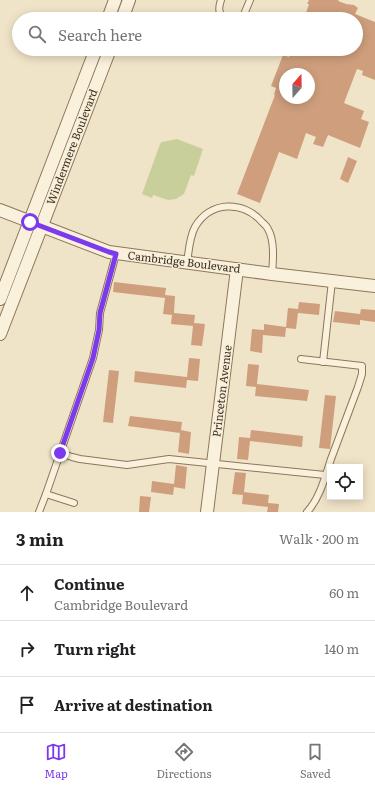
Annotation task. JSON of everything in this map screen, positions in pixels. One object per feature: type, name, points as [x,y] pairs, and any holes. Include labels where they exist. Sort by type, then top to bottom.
[{"type":"street","points":[[111,12],[115,0]]},
{"type":"street","points":[[125,12],[129,0]]},
{"type":"street","name":"Windermere Boulevard","points":[[0,334],[36,224],[94,56]]},
{"type":"street","name":"Windermere Boulevard","points":[[0,299],[36,224],[108,56]]},
{"type":"street","name":"Cambridge Boulevard","points":[[0,210],[116,254],[375,286]]},
{"type":"street","name":"Princeton Avenue","points":[[207,512],[237,269]]},
{"type":"lane","points":[[220,12],[218,7],[221,0]]},
{"type":"lane","points":[[245,12],[250,0]]},
{"type":"lane","points":[[97,56],[105,63]]},
{"type":"lane","points":[[187,263],[190,240],[195,227],[205,214],[217,208],[230,206],[244,208],[258,217],[268,229],[273,245],[272,274]]},
{"type":"lane","points":[[39,512],[93,358],[99,330],[100,313],[116,254]]},
{"type":"lane","points":[[323,362],[332,281]]},
{"type":"lane","points":[[301,359],[362,366],[362,374],[358,387],[326,475],[312,506],[307,512]]},
{"type":"lane","points":[[60,453],[76,458],[112,464],[127,465],[169,459],[326,475]]},
{"type":"lane","points":[[46,494],[74,503]]},
{"type":"green space","points":[[91,79],[93,79],[47,198],[45,197]]},
{"type":"green space","points":[[177,139],[203,149],[194,176],[191,175],[184,194],[176,199],[168,200],[153,195],[152,198],[142,194],[160,144],[162,142]]},
{"type":"building","points":[[309,0],[339,0],[338,1],[354,5],[358,8],[356,12],[306,12]]},
{"type":"building","points":[[363,17],[375,22],[375,80],[362,75],[363,71],[357,69],[344,103],[364,111],[361,119],[369,122],[360,148],[328,135],[323,147],[313,144],[316,137],[306,133],[297,159],[279,152],[260,203],[237,194],[275,95],[276,88],[271,86],[283,56],[363,56]]},
{"type":"building","points":[[348,157],[357,161],[348,183],[340,179]]},
{"type":"building","points":[[114,282],[166,288],[165,295],[175,296],[174,313],[195,315],[194,323],[205,324],[202,346],[191,345],[193,326],[171,324],[172,315],[163,314],[165,298],[113,292]]},
{"type":"building","points":[[299,302],[320,304],[319,315],[298,313],[296,329],[286,328],[285,337],[263,335],[262,353],[250,351],[252,329],[264,330],[264,324],[286,327],[288,308],[298,309]]},
{"type":"building","points":[[361,309],[375,310],[375,322],[360,320],[360,325],[333,322],[335,311],[360,314]]},
{"type":"building","points":[[189,358],[200,359],[198,381],[187,380],[186,388],[134,382],[135,371],[187,377]]},
{"type":"building","points":[[248,364],[259,365],[257,384],[309,390],[307,401],[255,396],[256,387],[246,386]]},
{"type":"building","points":[[109,370],[119,371],[113,423],[103,422]]},
{"type":"building","points":[[325,395],[336,396],[330,449],[319,448]]},
{"type":"building","points":[[130,416],[182,422],[181,430],[191,432],[189,454],[178,452],[180,433],[128,426]]},
{"type":"building","points":[[251,430],[303,436],[302,447],[250,441],[248,460],[237,459],[239,437],[250,438]]},
{"type":"building","points":[[176,465],[187,467],[185,489],[174,487],[173,495],[151,492],[152,481],[174,484]]},
{"type":"building","points":[[235,472],[246,473],[244,492],[269,495],[268,503],[279,504],[278,512],[267,512],[268,507],[242,504],[243,495],[232,494]]},
{"type":"building","points":[[140,496],[151,497],[149,512],[139,512]]},
{"type":"route","points":[[30,222],[116,254],[100,313],[99,330],[93,358],[60,453]]}]
